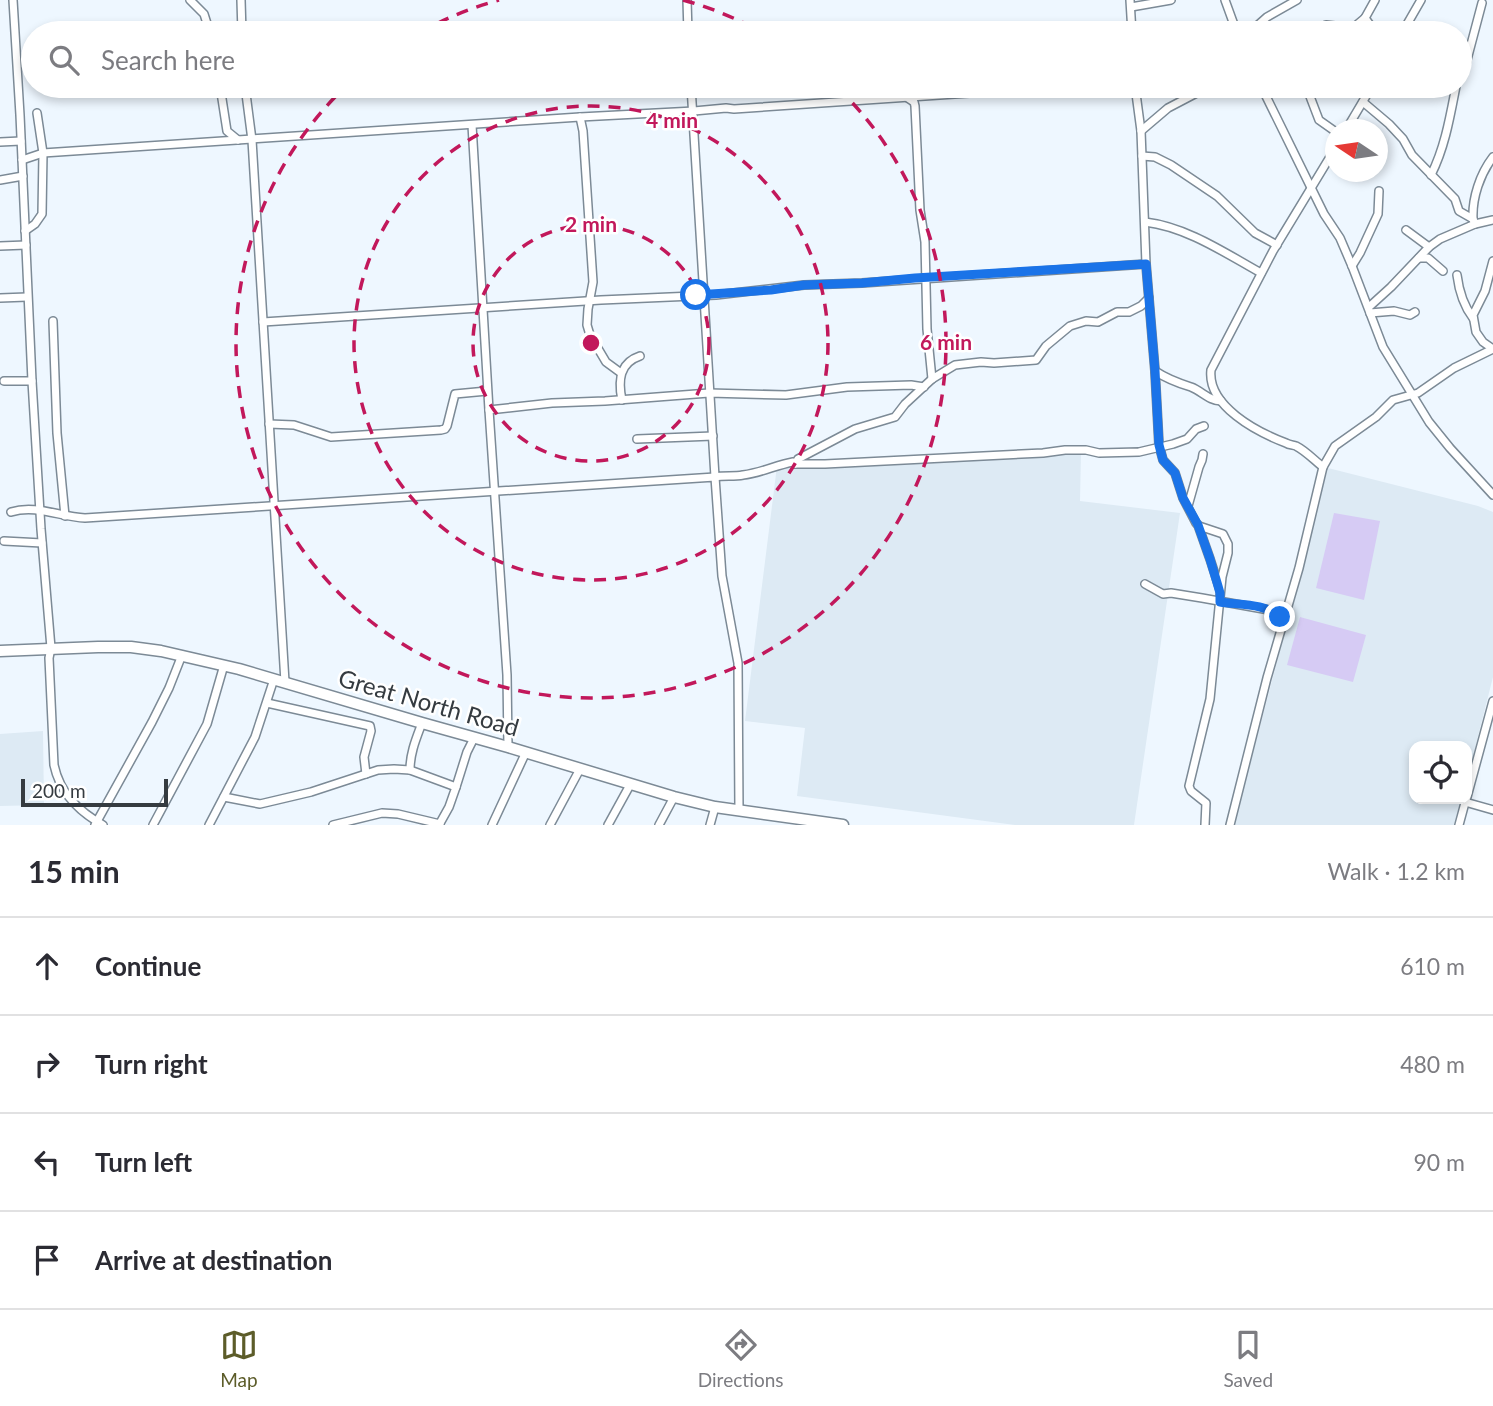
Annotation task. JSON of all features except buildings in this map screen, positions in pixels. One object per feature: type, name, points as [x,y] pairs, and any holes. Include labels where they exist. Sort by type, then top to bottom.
[{"type":"highway","name":"Great North Road","points":[[0,651],[131,647],[182,655],[285,682],[674,797],[802,822],[843,825]]},
{"type":"street","points":[[12,0],[32,381],[51,648],[49,658],[54,765],[63,791],[73,804],[98,824],[169,688],[182,655]]},
{"type":"street","points":[[190,0],[204,14],[206,21]]},
{"type":"street","points":[[241,0],[242,21]]},
{"type":"street","points":[[687,0],[688,21]]},
{"type":"street","points":[[1131,4],[1171,0]]},
{"type":"street","points":[[1225,0],[1233,21]]},
{"type":"street","points":[[1262,21],[1297,0]]},
{"type":"street","points":[[1362,21],[1376,0]]},
{"type":"street","points":[[1410,21],[1421,0]]},
{"type":"street","points":[[1472,35],[1482,3]]},
{"type":"street","points":[[222,98],[228,131],[239,140]]},
{"type":"street","points":[[246,98],[252,139],[285,682]]},
{"type":"street","points":[[692,98],[722,576],[738,663],[739,811]]},
{"type":"street","points":[[22,160],[43,153],[580,117],[926,98]]},
{"type":"street","points":[[1137,98],[1141,131],[1146,264],[1160,447],[1163,460],[1175,473],[1198,525],[1220,597]]},
{"type":"street","points":[[1141,131],[1168,108],[1187,98]]},
{"type":"street","points":[[1267,98],[1324,214],[1340,238],[1382,346],[1429,422],[1493,495]]},
{"type":"street","points":[[1311,98],[1319,120],[1325,124]]},
{"type":"street","points":[[1353,119],[1365,98]]},
{"type":"street","points":[[1431,175],[1446,138],[1454,98]]},
{"type":"street","points":[[914,99],[932,379]]},
{"type":"street","points":[[1363,102],[1403,139],[1412,155],[1455,199],[1459,211],[1474,222]]},
{"type":"street","points":[[25,230],[35,224],[42,214],[43,153],[37,113]]},
{"type":"street","points":[[580,117],[593,282],[588,300],[587,325],[606,362],[621,373]]},
{"type":"street","points":[[472,125],[507,675],[508,747]]},
{"type":"street","points":[[0,142],[21,141]]},
{"type":"street","points":[[1142,156],[1154,157],[1171,165],[1217,196],[1255,233],[1277,245]]},
{"type":"street","points":[[1474,222],[1475,193],[1493,157]]},
{"type":"street","points":[[1323,467],[1296,446],[1247,424],[1221,401],[1210,378],[1212,366],[1261,273],[1325,164]]},
{"type":"street","points":[[0,180],[23,176]]},
{"type":"street","points":[[1352,266],[1378,214],[1379,191]]},
{"type":"street","points":[[1369,310],[1429,247],[1474,222],[1493,219]]},
{"type":"street","points":[[1145,222],[1164,225],[1194,236],[1261,273]]},
{"type":"street","points":[[1406,230],[1429,247]]},
{"type":"street","points":[[0,246],[26,245]]},
{"type":"street","points":[[1418,258],[1428,258],[1443,271]]},
{"type":"street","points":[[1473,318],[1490,278],[1493,261]]},
{"type":"street","points":[[263,322],[1146,264]]},
{"type":"street","points":[[1230,825],[1282,623],[1299,568],[1323,467],[1335,446],[1376,417],[1393,400],[1424,389],[1454,368],[1493,349],[1483,342],[1476,332],[1473,318],[1459,290],[1457,275]]},
{"type":"street","points":[[0,298],[27,297]]},
{"type":"street","points":[[795,464],[798,459],[855,429],[895,417],[932,379],[958,364],[1036,360],[1046,346],[1065,329],[1078,323],[1098,322],[1117,312],[1129,312],[1149,298]]},
{"type":"street","points":[[1369,310],[1410,315],[1415,312]]},
{"type":"street","points":[[53,321],[57,433],[65,516]]},
{"type":"street","points":[[622,400],[621,373],[627,363],[640,356]]},
{"type":"street","points":[[1155,371],[1212,400],[1221,401]]},
{"type":"street","points":[[4,381],[32,381]]},
{"type":"street","points":[[489,410],[552,403],[709,393],[786,394],[847,387],[924,387]]},
{"type":"street","points":[[269,424],[294,425],[331,437],[441,430],[445,429],[455,394],[487,391]]},
{"type":"street","points":[[10,512],[54,511],[65,516],[85,518],[746,475],[793,462],[810,464],[1065,450],[1135,453],[1187,439],[1196,429],[1204,426]]},
{"type":"street","points":[[637,439],[713,436]]},
{"type":"street","points":[[1188,507],[1203,454]]},
{"type":"street","points":[[1198,525],[1223,534],[1228,544],[1222,577],[1210,699],[1189,786],[1191,792],[1206,803],[1205,825]]},
{"type":"street","points":[[5,541],[42,543]]},
{"type":"street","points":[[1145,584],[1163,594],[1220,597],[1269,610],[1280,617],[1282,623]]},
{"type":"street","points":[[153,825],[206,724],[225,665]]},
{"type":"street","points":[[209,825],[255,737],[274,679]]},
{"type":"street","points":[[1472,777],[1493,701]]},
{"type":"street","points":[[267,703],[371,726],[364,757],[366,774]]},
{"type":"street","points":[[410,770],[410,758],[422,723]]},
{"type":"street","points":[[333,825],[382,813],[398,814],[440,825],[474,738]]},
{"type":"street","points":[[492,825],[526,752]]},
{"type":"street","points":[[224,797],[260,804],[311,792],[378,770],[394,769],[410,770],[456,787]]},
{"type":"street","points":[[550,825],[580,769]]},
{"type":"street","points":[[608,825],[630,785]]},
{"type":"street","points":[[659,825],[674,797]]},
{"type":"street","points":[[1472,801],[1493,810]]},
{"type":"street","points":[[1459,825],[1465,804]]},
{"type":"street","points":[[710,825],[715,807]]},
{"type":"shaded area","points":[[1081,451],[1080,501],[1180,513],[1134,825],[1015,825],[797,796],[805,728],[745,721],[777,466]]},
{"type":"shaded area","points":[[1328,468],[1493,512],[1493,677],[1472,760],[1472,741],[1409,741],[1409,804],[1460,804],[1454,825],[1234,825]]},
{"type":"shaded area","points":[[1334,513],[1380,521],[1364,600],[1316,588]]},
{"type":"shaded area","points":[[1300,617],[1366,635],[1353,682],[1287,665]]},
{"type":"shaded area","points":[[43,731],[44,805],[0,806],[0,734]]},
{"type":"route","points":[[696,295],[804,285],[1146,264],[1162,457],[1175,473],[1183,498],[1198,525],[1218,586],[1220,602],[1262,608],[1280,617]]}]
